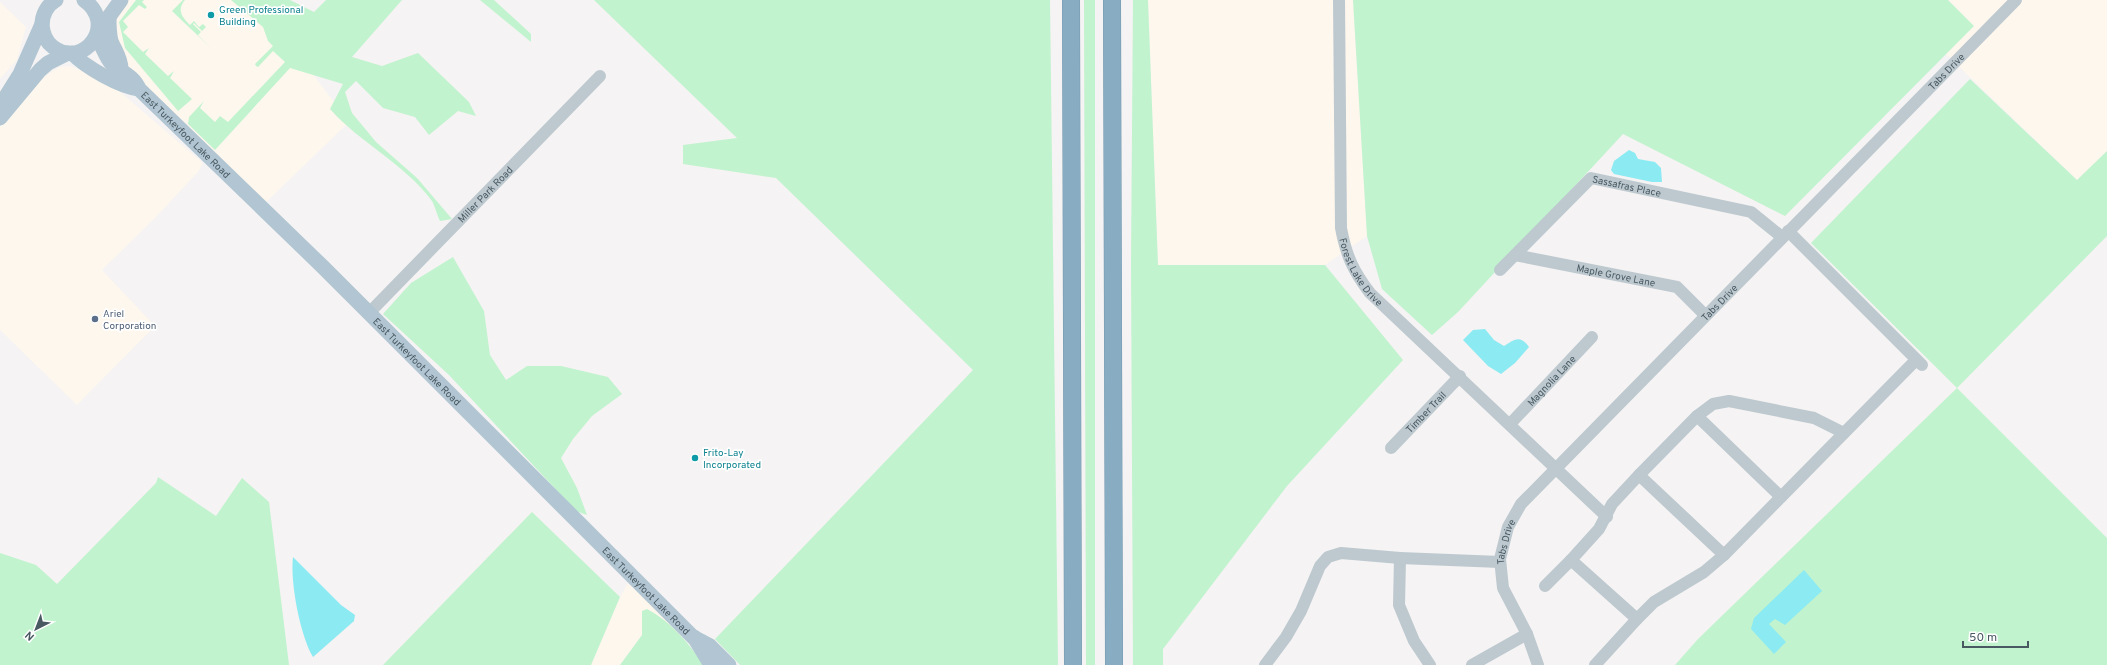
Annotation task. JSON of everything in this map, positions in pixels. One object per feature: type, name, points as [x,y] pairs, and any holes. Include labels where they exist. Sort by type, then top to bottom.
[{"type":"highway","points":[[1071,0],[1073,665]]},
{"type":"highway","points":[[1112,0],[1114,665]]},
{"type":"main road","points":[[0,106],[20,74],[42,12],[56,0]]},
{"type":"main road","points":[[84,0],[92,6],[96,13],[97,34]]},
{"type":"main road","points":[[0,118],[40,70],[48,63],[70,53],[83,50],[97,34],[121,0]]},
{"type":"main road","name":"East Turkeyfoot Lake Road","points":[[42,12],[44,36],[51,46],[70,53],[80,61],[129,88],[140,89]]},
{"type":"main road","points":[[109,18],[111,41],[121,60],[121,69]]},
{"type":"main road","name":"East Turkeyfoot Lake Road","points":[[97,34],[104,53],[113,64],[137,82],[140,89],[369,313],[693,636],[711,665]]},
{"type":"main road","name":"East Turkeyfoot Lake Road","points":[[693,636],[710,646],[729,665]]},
{"type":"street","name":"Forest Lake Drive","points":[[1339,0],[1341,228],[1345,250],[1356,274],[1370,292],[1556,468],[1579,493],[1607,517]]},
{"type":"street","name":"Tabs Drive","points":[[1538,665],[1527,634],[1503,588],[1500,562],[1508,527],[1521,504],[2016,0]]},
{"type":"street","name":"Miller Park Road","points":[[369,313],[600,76]]},
{"type":"street","name":"Sassafras Place","points":[[1500,270],[1591,178],[1751,212],[1785,234]]},
{"type":"street","points":[[1595,665],[1654,602],[1704,572],[1724,555],[1844,433],[1919,363],[1785,234]]},
{"type":"street","name":"Maple Grove Lane","points":[[1515,255],[1677,287],[1705,315]]},
{"type":"street","name":"Magnolia Lane","points":[[1510,424],[1592,337]]},
{"type":"street","name":"Timber Trail","points":[[1391,448],[1460,376]]},
{"type":"street","points":[[1544,586],[1571,560],[1607,517],[1612,504],[1697,416],[1713,404],[1729,401],[1814,418],[1844,433]]},
{"type":"street","points":[[1697,416],[1781,497]]},
{"type":"street","points":[[1639,475],[1724,555]]},
{"type":"street","points":[[1265,665],[1286,637],[1301,611],[1320,566],[1328,557],[1341,553],[1400,558],[1500,562]]},
{"type":"street","points":[[1400,558],[1399,605],[1405,623],[1414,641],[1430,665]]},
{"type":"street","points":[[1571,560],[1637,619]]},
{"type":"street","points":[[1472,665],[1527,634]]},
{"type":"shaded area","points":[[121,0],[239,0],[300,57],[349,122],[261,207],[139,89],[111,41]]},
{"type":"shaded area","points":[[1148,0],[1353,0],[1367,236],[1325,265],[1158,265]]},
{"type":"shaded area","points":[[1948,0],[2107,0],[2107,151],[2077,180],[1946,54],[1973,26]]},
{"type":"shaded area","points":[[0,2],[26,27],[17,60],[0,79]]},
{"type":"shaded area","points":[[69,66],[104,78],[203,163],[198,172],[155,218],[102,270],[155,326],[77,405],[0,330],[0,125],[44,77],[59,67]]},
{"type":"shaded area","points":[[628,583],[674,627],[704,665],[591,665],[620,597]]},
{"type":"green space","points":[[136,0],[144,0],[142,2],[147,7],[145,9],[139,5],[123,21],[128,27],[123,32],[143,52],[149,48],[145,54],[168,76],[174,71],[170,78],[192,99],[178,111],[125,48],[119,22]]},
{"type":"green space","points":[[183,0],[185,0],[182,4],[181,10],[183,17],[190,25],[194,21],[199,27],[203,24],[206,27],[202,31],[194,23],[193,24],[201,32],[198,35],[212,49],[172,11]]},
{"type":"green space","points":[[231,0],[290,0],[314,12],[326,0],[402,0],[352,57],[382,66],[418,53],[469,102],[476,116],[458,111],[429,135],[415,117],[383,108],[356,81],[345,92],[352,113],[376,142],[417,178],[452,219],[440,221],[432,201],[421,188],[408,175],[342,121],[330,109],[343,84],[290,68],[215,150],[188,124],[189,117],[204,101],[200,108],[215,122],[220,116],[228,122],[285,62],[273,51],[258,67],[256,66],[255,64],[273,46],[268,41],[263,27]]},
{"type":"green space","points":[[480,0],[494,0],[531,34],[531,42]]},
{"type":"green space","points":[[594,0],[1050,0],[1058,665],[740,665],[715,639],[973,370],[776,178],[683,164],[683,145],[737,138]]},
{"type":"green space","points":[[1084,0],[1095,0],[1095,665],[1086,665]]},
{"type":"green space","points":[[1133,0],[1148,0],[1158,265],[1325,265],[1403,360],[1287,486],[1163,649],[1163,665],[1133,665],[1131,265]]},
{"type":"green space","points":[[1353,0],[1948,0],[1974,26],[1785,216],[1623,134],[1458,312],[1432,335],[1382,289],[1367,236]]},
{"type":"green space","points":[[1970,79],[2077,180],[2107,151],[2107,236],[1957,388],[1811,243]]},
{"type":"green space","points":[[453,257],[484,311],[490,355],[506,380],[527,366],[561,366],[608,377],[622,394],[592,416],[573,439],[561,458],[577,488],[587,515],[576,511],[449,375],[383,314],[411,283]]},
{"type":"green space","points":[[1957,388],[2107,538],[2107,665],[1675,665],[1698,639]]},
{"type":"green space","points":[[158,477],[216,516],[242,478],[269,502],[289,665],[0,665],[0,553],[36,565],[57,584],[156,483]]},
{"type":"green space","points":[[532,512],[620,597],[591,665],[383,665]]},
{"type":"green space","points":[[647,609],[656,614],[672,627],[686,641],[704,665],[620,665],[642,635],[642,611]]},
{"type":"water","points":[[1629,150],[1635,153],[1638,159],[1655,162],[1661,168],[1662,182],[1652,182],[1614,174],[1611,170],[1614,161]]},
{"type":"water","points":[[1485,329],[1494,340],[1504,346],[1514,340],[1520,339],[1529,347],[1515,363],[1501,374],[1488,366],[1463,340],[1473,330]]},
{"type":"water","points":[[293,557],[341,605],[355,615],[354,621],[313,657],[304,636],[297,608],[292,568]]},
{"type":"water","points":[[1804,570],[1822,591],[1785,625],[1775,619],[1769,624],[1786,642],[1774,654],[1751,629],[1754,618]]},
{"type":"place","name":"Green Professional Building","points":[[211,15]]},
{"type":"place","name":"Ariel Corporation","points":[[95,319]]},
{"type":"place","name":"Frito-Lay Incorporated","points":[[695,458]]}]
